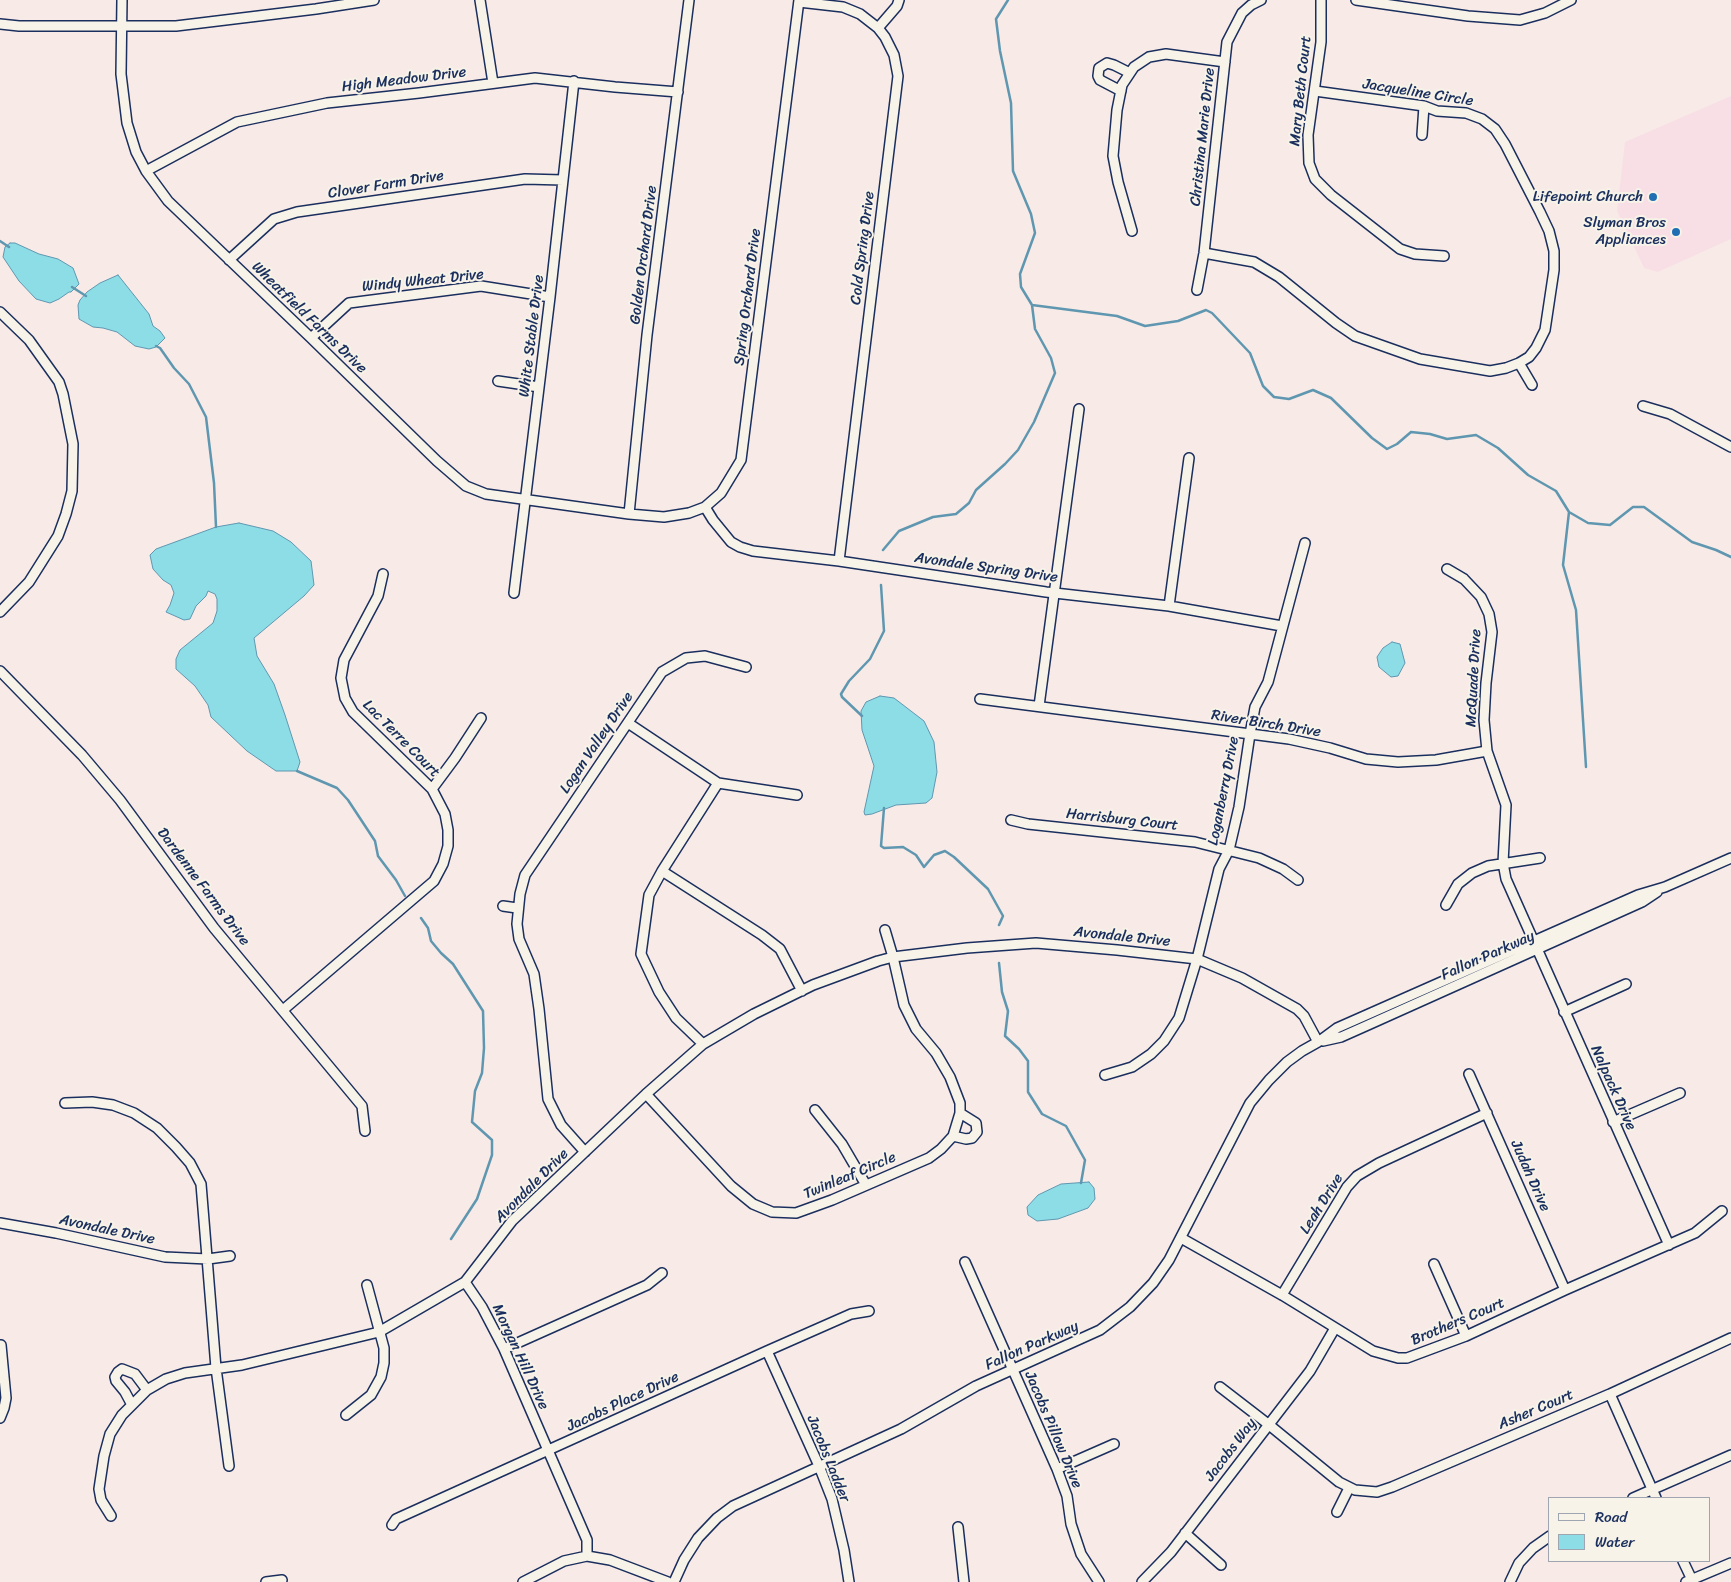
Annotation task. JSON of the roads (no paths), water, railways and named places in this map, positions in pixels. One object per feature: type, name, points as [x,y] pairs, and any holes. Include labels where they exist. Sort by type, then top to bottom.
[{"type":"street","name":"Wheatfield Farms Drive","points":[[122,0],[121,74],[127,123],[136,152],[146,171],[168,201],[456,479],[474,490],[486,494],[629,514]]},
{"type":"street","points":[[0,24],[19,26],[176,26],[374,0]]},
{"type":"street","points":[[480,0],[493,84]]},
{"type":"street","name":"Golden Orchard Drive","points":[[629,514],[648,335],[689,0]]},
{"type":"street","points":[[878,28],[897,6],[899,0]]},
{"type":"street","name":"Christina Marie Drive","points":[[1197,290],[1204,253],[1227,42],[1242,13],[1251,5],[1261,0]]},
{"type":"street","name":"Mary Beth Court","points":[[1321,0],[1321,42],[1308,135],[1309,163],[1315,179],[1330,195],[1400,249],[1416,254],[1444,256]]},
{"type":"street","points":[[1356,0],[1468,16],[1520,20],[1545,13],[1571,0]]},
{"type":"street","name":"Cold Spring Drive","points":[[799,1],[843,7],[860,14],[878,28],[885,37],[894,55],[898,76],[839,561]]},
{"type":"street","name":"Spring Orchard Drive","points":[[629,514],[676,516],[704,507],[720,493],[734,474],[741,460],[799,1]]},
{"type":"street","points":[[1132,231],[1118,182],[1113,156],[1117,110],[1122,85],[1134,67],[1149,58],[1166,54],[1225,62]]},
{"type":"street","points":[[1121,91],[1100,80],[1098,76],[1099,68],[1107,63],[1114,64],[1130,73]]},
{"type":"street","name":"High Meadow Drive","points":[[146,171],[237,122],[327,103],[535,78],[678,92]]},
{"type":"street","name":"White Stable Drive","points":[[514,593],[574,82]]},
{"type":"street","name":"Jacqueline Circle","points":[[1204,253],[1254,262],[1279,278],[1355,336],[1420,359],[1490,371],[1520,363],[1536,348],[1545,330],[1554,270],[1554,250],[1549,230],[1505,144],[1495,129],[1475,116],[1437,111],[1424,106],[1315,91]]},
{"type":"street","points":[[1422,135],[1424,106]]},
{"type":"street","name":"Clover Farm Drive","points":[[229,260],[274,219],[298,212],[525,179],[563,180]]},
{"type":"street","name":"Windy Wheat Drive","points":[[311,338],[350,303],[481,286],[550,297]]},
{"type":"street","points":[[0,312],[29,340],[58,382],[63,394],[73,452],[72,491],[58,536],[29,582],[0,612]]},
{"type":"street","points":[[1520,363],[1532,385]]},
{"type":"street","points":[[498,381],[539,387]]},
{"type":"street","points":[[1643,406],[1670,414],[1731,447]]},
{"type":"street","points":[[1039,706],[1079,409]]},
{"type":"street","points":[[1169,606],[1189,458]]},
{"type":"street","name":"Avondale Spring Drive","points":[[704,507],[726,536],[740,547],[766,554],[839,561],[1055,592],[1169,606],[1282,626]]},
{"type":"street","name":"Loganberry Drive","points":[[1105,1075],[1132,1067],[1151,1054],[1164,1041],[1180,1018],[1219,869],[1229,850],[1239,807],[1255,707],[1268,682],[1306,542]]},
{"type":"street","name":"McQuade Drive","points":[[1447,570],[1464,579],[1481,597],[1489,614],[1492,632],[1485,711],[1487,751],[1506,805],[1503,863],[1506,879],[1535,945]]},
{"type":"street","name":"Lac Terre Court","points":[[283,1010],[434,881],[443,864],[448,846],[445,814],[432,789],[353,712],[343,688],[341,678],[344,660],[378,596],[383,574]]},
{"type":"street","name":"Logan Valley Drive","points":[[585,1152],[561,1125],[548,1098],[534,974],[519,939],[516,924],[517,908],[525,875],[662,672],[686,658],[705,656],[746,667]]},
{"type":"street","name":"Dardenne Farms Drive","points":[[0,671],[82,755],[120,800],[214,928],[362,1106],[365,1131]]},
{"type":"street","name":"River Birch Drive","points":[[980,699],[1250,734],[1314,744],[1366,759],[1398,762],[1436,760],[1487,751]]},
{"type":"street","points":[[432,789],[482,718]]},
{"type":"street","points":[[628,722],[718,783],[797,796]]},
{"type":"street","points":[[703,1044],[676,1018],[659,992],[641,954],[649,895],[718,783]]},
{"type":"street","name":"Harrisburg Court","points":[[1011,820],[1028,824],[1195,842],[1259,858],[1283,869],[1298,880]]},
{"type":"street","points":[[1446,906],[1458,884],[1472,873],[1488,866],[1540,858]]},
{"type":"street","name":"Fallon Parkway","points":[[674,1582],[684,1560],[698,1538],[717,1518],[734,1506],[754,1495],[901,1429],[976,1386],[1100,1330],[1143,1296],[1161,1273],[1181,1238],[1250,1103],[1287,1062],[1318,1042],[1341,1037],[1535,945],[1642,902],[1665,887],[1731,858]]},
{"type":"street","points":[[662,872],[774,944],[780,950],[802,991]]},
{"type":"street","points":[[503,906],[517,908]]},
{"type":"street","points":[[885,930],[893,957]]},
{"type":"street","name":"Avondale Drive","points":[[112,1516],[101,1500],[99,1489],[100,1475],[110,1434],[122,1415],[147,1390],[166,1379],[185,1373],[242,1365],[379,1332],[465,1282],[512,1222],[646,1094],[703,1044],[754,1014],[823,982],[893,957],[968,948],[1036,943],[1196,959],[1242,978],[1297,1009],[1304,1016],[1318,1042]]},
{"type":"street","name":"Nalpack Drive","points":[[1535,945],[1669,1245]]},
{"type":"street","name":"Twinleaf Circle","points":[[646,1094],[731,1186],[753,1204],[772,1212],[796,1213],[832,1200],[929,1158],[953,1136],[960,1113],[960,1103],[950,1077],[936,1052],[916,1029],[904,1005],[893,957]]},
{"type":"street","points":[[1564,1012],[1626,984]]},
{"type":"street","name":"Judah Drive","points":[[1469,1074],[1565,1290]]},
{"type":"street","points":[[1614,1122],[1680,1092]]},
{"type":"street","points":[[65,1103],[92,1102],[112,1105],[134,1113],[157,1128],[176,1147],[190,1163],[201,1184],[216,1368],[229,1466]]},
{"type":"street","points":[[816,1110],[842,1144],[866,1185]]},
{"type":"street","points":[[953,1136],[966,1139],[972,1138],[978,1132],[976,1123],[960,1113]]},
{"type":"street","name":"Leah Drive","points":[[1282,1295],[1347,1187],[1356,1176],[1379,1163],[1487,1113]]},
{"type":"street","name":"Brothers Court","points":[[1181,1238],[1282,1295],[1373,1351],[1398,1358],[1416,1356],[1466,1336],[1669,1245],[1695,1233],[1722,1211]]},
{"type":"street","name":"Avondale Drive","points":[[0,1223],[56,1233],[165,1257],[208,1259],[230,1256]]},
{"type":"street","name":"Jacobs Pillow Drive","points":[[965,1262],[1057,1469],[1067,1496],[1071,1524],[1081,1554],[1099,1582]]},
{"type":"street","points":[[1434,1264],[1466,1336]]},
{"type":"street","points":[[504,1349],[647,1284],[662,1273]]},
{"type":"street","name":"Morgan Hill Drive","points":[[465,1282],[482,1307],[504,1349],[587,1540],[587,1556]]},
{"type":"street","points":[[346,1415],[371,1395],[381,1377],[384,1363],[384,1348],[367,1285]]},
{"type":"street","name":"Jacobs Place Drive","points":[[392,1525],[396,1519],[767,1351],[851,1314],[869,1311]]},
{"type":"street","name":"Jacobs Way","points":[[1142,1582],[1170,1552],[1310,1371],[1335,1328]]},
{"type":"street","name":"Asher Court","points":[[1220,1387],[1338,1481],[1349,1488],[1376,1492],[1392,1487],[1610,1394],[1731,1338]]},
{"type":"street","points":[[0,1418],[6,1398],[1,1345]]},
{"type":"street","name":"Jacobs Ladder","points":[[767,1351],[819,1466],[836,1514],[849,1582]]},
{"type":"street","points":[[132,1405],[116,1381],[115,1377],[118,1372],[122,1369],[135,1374],[147,1390]]},
{"type":"street","points":[[1610,1394],[1654,1494]]},
{"type":"street","points":[[1057,1469],[1114,1444]]},
{"type":"street","points":[[1638,1497],[1654,1494],[1731,1455]]},
{"type":"street","points":[[1337,1512],[1349,1488]]},
{"type":"street","points":[[958,1527],[964,1582]]},
{"type":"street","points":[[1184,1533],[1221,1565]]},
{"type":"street","points":[[1510,1582],[1519,1563],[1533,1548],[1548,1537]]},
{"type":"street","points":[[522,1582],[538,1579],[564,1561],[587,1556],[610,1560],[668,1582]]},
{"type":"street","points":[[1683,1562],[1690,1581],[1731,1563]]},
{"type":"street","points":[[266,1582],[282,1580]]},
{"type":"water","points":[[10,243],[15,243],[39,254],[58,259],[73,268],[79,284],[71,292],[50,303],[36,299],[19,281],[3,257],[5,247]]},
{"type":"water","points":[[118,275],[149,314],[153,326],[165,338],[156,347],[149,349],[135,346],[117,332],[93,327],[79,319],[78,305],[87,292],[100,283]]},
{"type":"water","points":[[239,523],[273,531],[291,542],[311,561],[314,585],[304,596],[254,638],[257,656],[274,684],[285,715],[300,762],[297,771],[276,771],[247,751],[211,717],[208,705],[195,686],[176,669],[176,659],[180,650],[213,623],[217,611],[217,599],[215,594],[208,591],[206,596],[196,606],[190,619],[184,620],[166,612],[174,593],[171,585],[163,580],[153,569],[150,555],[156,549],[216,527]]},
{"type":"water","points":[[1392,642],[1400,644],[1405,663],[1398,676],[1391,677],[1379,667],[1377,657],[1383,648]]},
{"type":"water","points":[[880,696],[894,698],[924,721],[934,742],[937,772],[932,798],[926,803],[896,805],[865,815],[864,812],[874,766],[862,730],[861,711],[866,702]]},
{"type":"water","points":[[1089,1182],[1094,1188],[1095,1199],[1088,1208],[1058,1219],[1037,1221],[1028,1215],[1027,1207],[1038,1195],[1061,1184]]},
{"type":"waterway","points":[[883,550],[899,531],[933,517],[956,514],[969,503],[976,490],[1018,450],[1034,422],[1055,373],[1051,358],[1035,329],[1032,305],[1021,287],[1020,274],[1035,233],[1031,214],[1013,171],[1011,103],[1000,51],[996,19],[1008,0]]},
{"type":"waterway","points":[[0,241],[9,247]]},
{"type":"waterway","points":[[72,287],[86,296]]},
{"type":"waterway","points":[[1032,305],[1117,316],[1145,326],[1178,321],[1206,310],[1212,313],[1250,353],[1263,386],[1274,397],[1289,399],[1313,390],[1331,398],[1372,438],[1387,449],[1397,444],[1411,432],[1430,434],[1447,439],[1476,435],[1498,448],[1528,475],[1556,491],[1569,512],[1588,523],[1610,525],[1633,507],[1644,507],[1692,542],[1731,557]]},
{"type":"waterway","points":[[156,346],[160,348],[174,368],[189,384],[206,417],[214,483],[216,527]]},
{"type":"waterway","points":[[1569,512],[1563,565],[1576,610],[1586,767]]},
{"type":"waterway","points":[[862,716],[841,694],[849,681],[870,659],[884,631],[881,585]]},
{"type":"waterway","points":[[297,771],[337,788],[348,800],[375,841],[378,856],[405,896]]},
{"type":"waterway","points":[[884,808],[881,846],[884,848],[903,847],[916,855],[924,867],[934,855],[945,851],[954,857],[988,889],[1003,916],[999,925]]},
{"type":"waterway","points":[[421,918],[428,928],[431,941],[453,964],[483,1011],[484,1048],[482,1073],[475,1091],[472,1122],[492,1140],[492,1155],[477,1199],[451,1239]]},
{"type":"waterway","points":[[999,963],[1002,992],[1008,1011],[1005,1036],[1019,1049],[1028,1061],[1028,1092],[1042,1114],[1066,1126],[1085,1160],[1081,1183]]},
{"type":"place","name":"Lifepoint Church","points":[[1653,197]]},
{"type":"place","name":"Slyman Bros Appliances","points":[[1676,232]]}]
